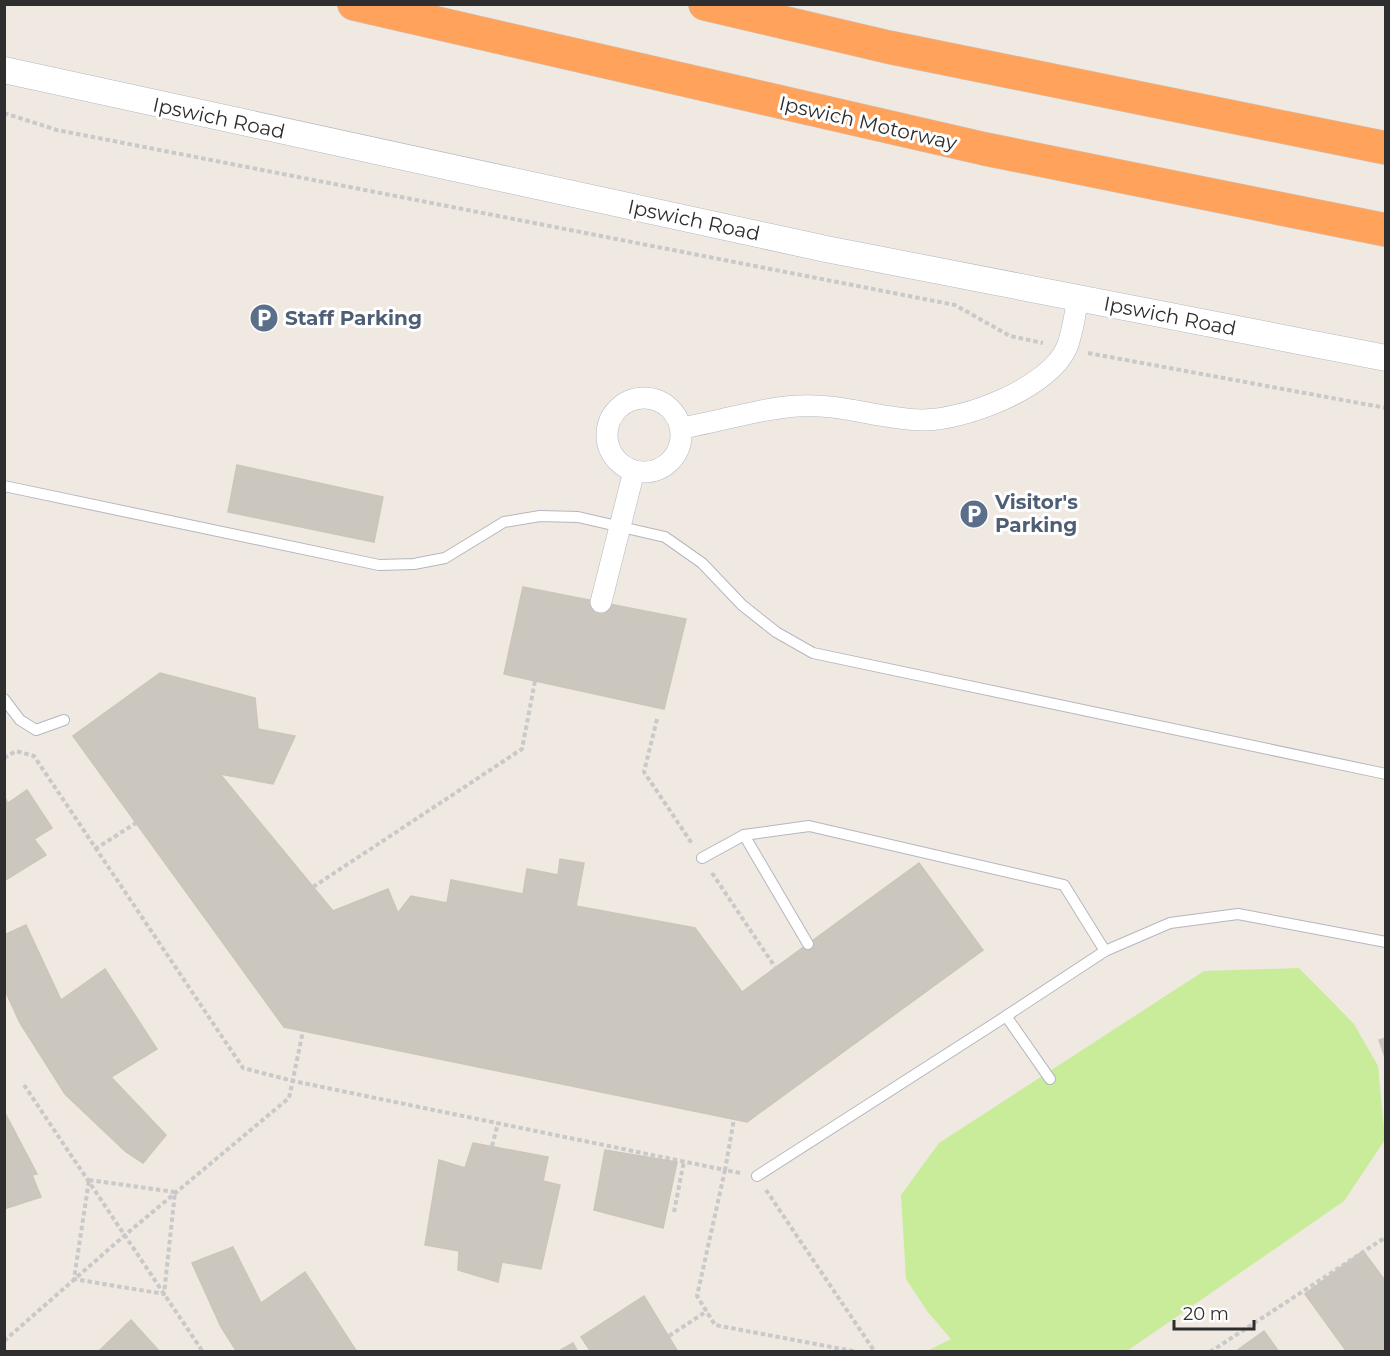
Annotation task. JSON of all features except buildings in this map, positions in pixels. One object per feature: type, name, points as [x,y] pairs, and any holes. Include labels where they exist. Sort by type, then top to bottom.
[{"type":"highway","name":"Ipswich Motorway","points":[[354,4],[985,149],[1386,230]]},
{"type":"highway","points":[[705,4],[986,67],[1386,148]]},
{"type":"street","name":"Ipswich Road","points":[[4,70],[814,246],[1386,358]]},
{"type":"street","points":[[681,428],[797,405],[842,407],[921,420],[956,416],[994,405],[1029,386],[1050,368],[1067,348],[1078,298]]},
{"type":"street","points":[[638,398],[651,398],[665,404],[674,413],[681,428],[677,453],[668,464],[657,470],[634,471],[622,465],[612,454],[607,442],[610,419],[617,408],[638,398]]},
{"type":"street","points":[[601,602],[634,471]]},
{"type":"lane","points":[[4,486],[379,565],[414,564],[445,558],[504,522],[540,516],[578,517],[620,529],[665,537],[702,563],[742,605],[776,632],[813,652],[1386,774]]},
{"type":"lane","points":[[4,699],[20,720],[36,730],[64,720]]},
{"type":"lane","points":[[702,858],[744,835],[809,826],[1064,885],[1105,951]]},
{"type":"lane","points":[[744,835],[808,944]]},
{"type":"lane","points":[[757,1176],[1105,951],[1170,923],[1238,914],[1386,942]]},
{"type":"lane","points":[[1011,1013],[1006,1016],[1050,1079]]},
{"type":"path","points":[[4,113],[57,130],[955,304],[1010,336],[1020,339]]},
{"type":"path","points":[[1108,357],[1386,408]]},
{"type":"path","points":[[313,887],[522,749],[535,681]]},
{"type":"path","points":[[4,758],[16,751],[34,756],[243,1068],[292,1081],[757,1176],[875,1352]]},
{"type":"path","points":[[95,849],[136,823]]},
{"type":"path","points":[[4,1341],[125,1234],[289,1098],[303,1031]]},
{"type":"path","points":[[24,1085],[203,1352]]},
{"type":"path","points":[[734,1119],[697,1296],[716,1325],[858,1352]]},
{"type":"path","points":[[492,1146],[498,1123]]},
{"type":"path","points":[[674,1212],[684,1161]]},
{"type":"path","points":[[88,1180],[175,1192]]},
{"type":"path","points":[[74,1279],[88,1180]]},
{"type":"path","points":[[164,1294],[175,1192]]},
{"type":"path","points":[[1210,1352],[1386,1237]]},
{"type":"path","points":[[74,1279],[164,1294]]},
{"type":"path","points":[[669,1336],[707,1311]]},
{"type":"green space","points":[[1299,968],[1354,1024],[1378,1066],[1385,1140],[1344,1201],[1127,1351],[927,1351],[951,1339],[927,1311],[906,1279],[901,1195],[939,1143],[1204,971]]},
{"type":"place","name":"Staff Parking","points":[[264,318]]},
{"type":"place","name":"Visitor's Parking","points":[[974,514]]}]
